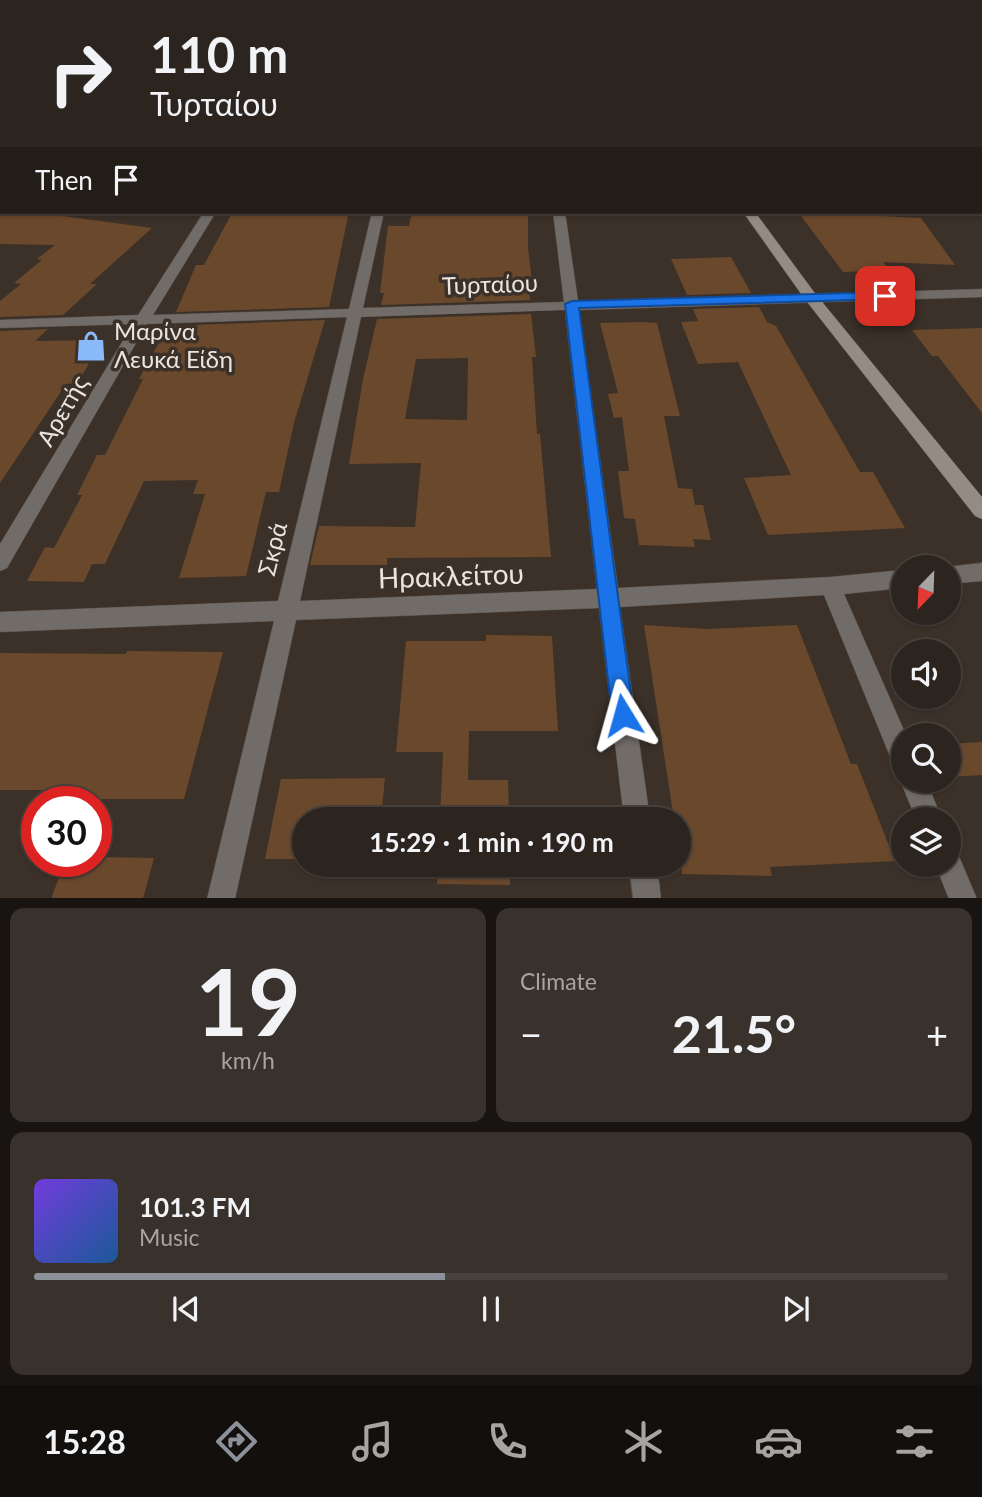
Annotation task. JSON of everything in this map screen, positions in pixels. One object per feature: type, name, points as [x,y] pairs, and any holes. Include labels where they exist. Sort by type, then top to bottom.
[{"type":"main road","points":[[750,214],[813,298],[982,511]]},
{"type":"street","name":"Αρετής","points":[[0,562],[143,319],[209,214]]},
{"type":"street","name":"Σκρά","points":[[221,898],[378,214]]},
{"type":"street","points":[[559,214],[635,807]]},
{"type":"street","name":"Τυρταίου","points":[[0,324],[982,293]]},
{"type":"street","points":[[961,574],[982,572]]},
{"type":"street","name":"Ηρακλείτου","points":[[0,622],[607,598],[891,580]]},
{"type":"street","points":[[831,586],[891,728]]},
{"type":"street","points":[[645,877],[647,898]]},
{"type":"street","points":[[954,877],[963,898]]},
{"type":"building","points":[[0,214],[48,214],[152,228],[90,284],[97,284],[63,315],[0,317],[0,301],[21,284],[14,283],[42,260],[37,259],[55,245],[0,244]]},
{"type":"building","points":[[349,214],[329,307],[176,312],[196,265],[204,265],[231,215]]},
{"type":"building","points":[[412,214],[528,214],[528,248],[533,288],[529,288],[530,300],[381,305],[388,226],[409,226]]},
{"type":"building","points":[[842,214],[921,218],[955,265],[883,262],[889,270],[843,272],[801,216]]},
{"type":"building","points":[[731,257],[751,293],[687,295],[671,259]]},
{"type":"building","points":[[759,307],[767,322],[776,326],[860,472],[873,472],[905,528],[768,535],[744,478],[791,475],[738,362],[698,364],[681,322],[698,321],[693,309]]},
{"type":"building","points":[[531,314],[536,357],[532,357],[537,434],[540,434],[551,557],[387,558],[387,565],[310,565],[319,526],[415,527],[421,463],[349,464],[363,379],[377,319]],"holes":[[[468,358],[467,420],[405,419],[416,359]]]},
{"type":"building","points":[[325,320],[294,423],[279,492],[266,492],[246,576],[179,578],[205,494],[193,494],[198,480],[144,481],[105,564],[92,564],[84,582],[27,581],[45,547],[54,548],[82,495],[77,495],[97,455],[105,455],[143,379],[139,379],[168,326]]},
{"type":"building","points":[[600,323],[657,323],[680,416],[664,416],[678,488],[692,489],[695,505],[703,505],[711,540],[693,539],[695,547],[639,545],[635,519],[624,518],[618,471],[629,471],[622,417],[614,418],[608,394],[618,393]]},
{"type":"building","points":[[982,328],[982,413],[938,356],[932,356],[912,330]]},
{"type":"building","points":[[48,329],[35,341],[102,340],[78,383],[66,384],[0,483],[0,331]]},
{"type":"building","points":[[644,625],[706,629],[797,625],[851,764],[857,764],[891,851],[891,861],[770,867],[772,876],[691,874],[691,807],[672,807]]},
{"type":"building","points":[[486,635],[552,636],[558,731],[469,731],[468,780],[508,780],[509,807],[441,807],[443,752],[396,752],[406,641],[486,641]]},
{"type":"building","points":[[127,651],[223,652],[184,799],[112,799],[112,786],[21,786],[21,790],[0,790],[0,653],[126,654]]},
{"type":"building","points":[[982,742],[982,775],[961,776],[961,743]]},
{"type":"building","points":[[385,778],[382,807],[292,807],[292,859],[265,859],[281,779]]},
{"type":"building","points":[[112,857],[154,858],[143,898],[51,898],[59,877],[112,877]]},
{"type":"building","points":[[437,877],[510,877],[510,885],[437,884]]},
{"type":"place","name":"Μαρίνα Λευκά Είδη","points":[[91,346]]},
{"type":"route","points":[[623,715],[572,304],[885,296]]}]
